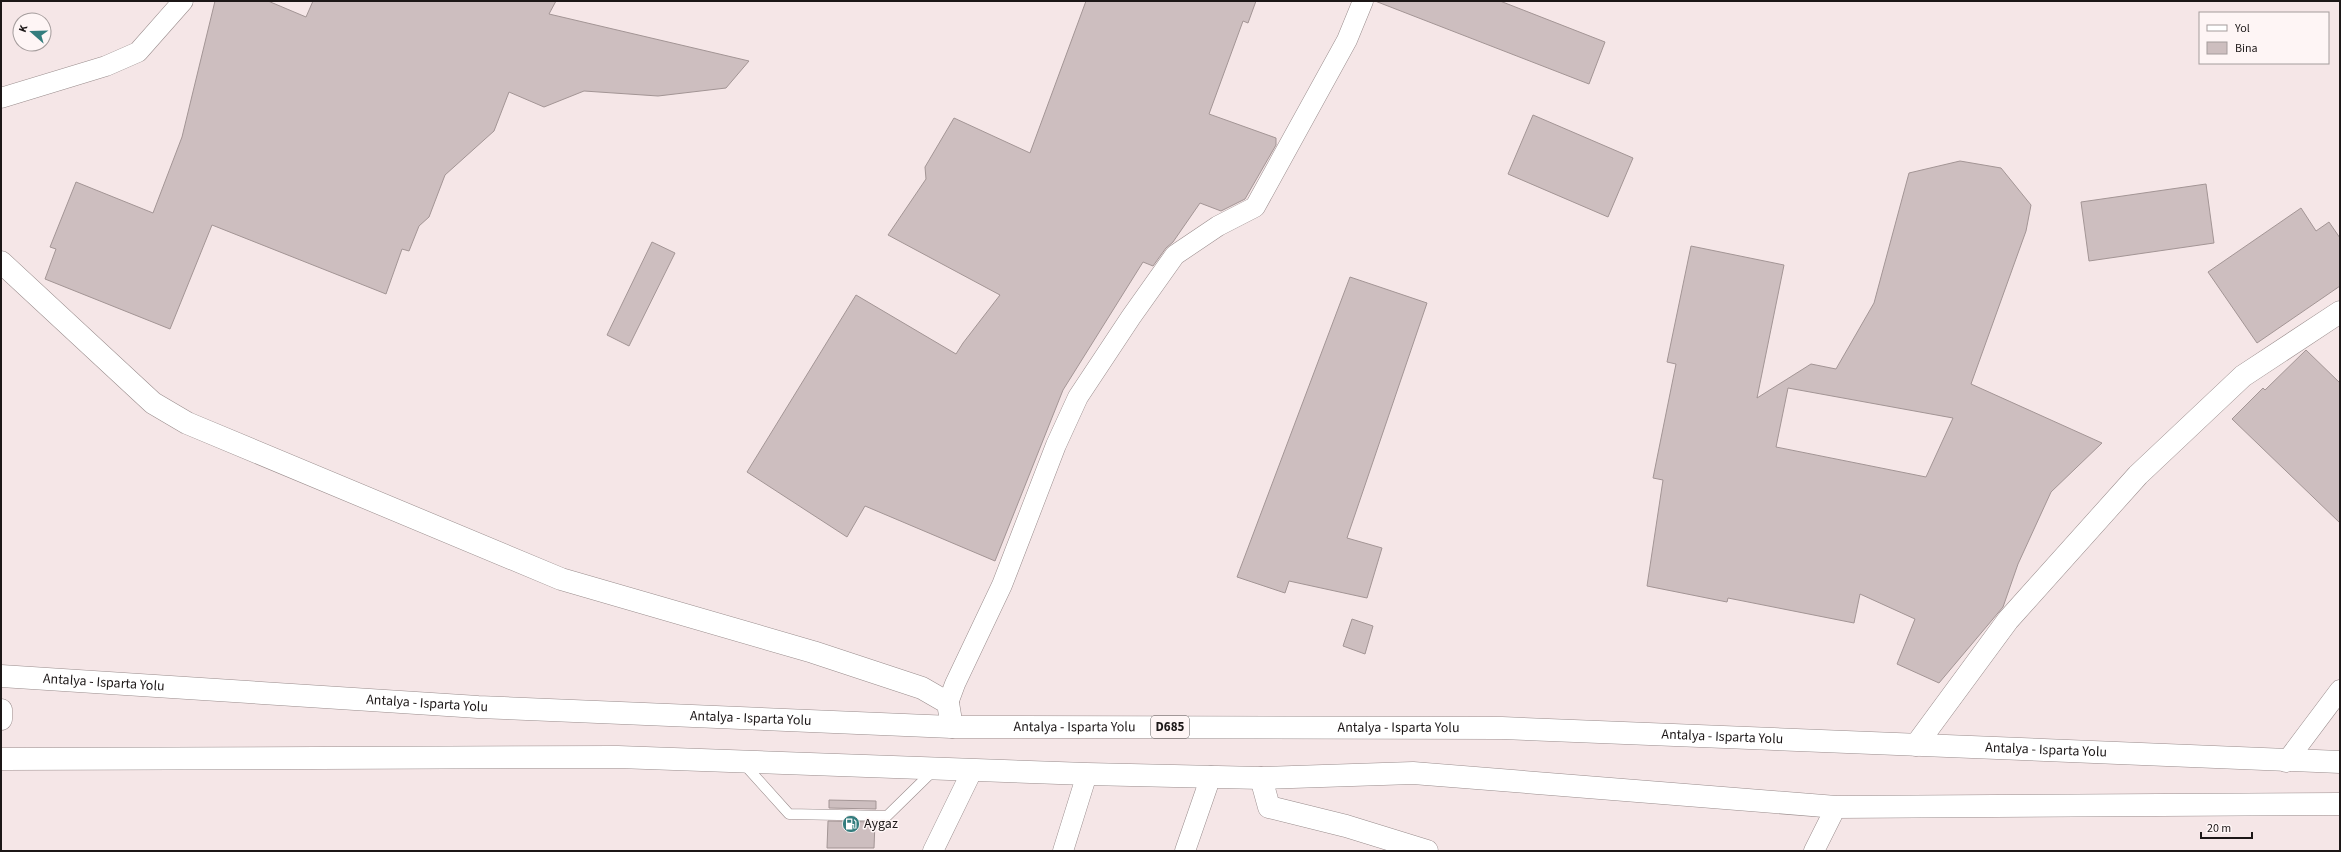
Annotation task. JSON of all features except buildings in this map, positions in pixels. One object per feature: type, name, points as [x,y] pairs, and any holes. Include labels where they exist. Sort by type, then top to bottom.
[{"type":"main road","points":[[1,262],[153,403],[187,423],[561,578],[813,652],[922,688],[948,703],[952,727]]},
{"type":"main road","points":[[1916,744],[2008,620],[2138,475],[2243,376],[2340,312]]},
{"type":"main road","name":"Antalya - Isparta Yolu","points":[[1,676],[478,707],[952,727],[1502,728],[1916,744],[2286,762],[2340,762]]},
{"type":"main road","points":[[1,710],[1,719]]},
{"type":"main road","points":[[1,759],[618,756],[972,771],[1261,778],[1413,774],[1836,807],[2340,804]]},
{"type":"main road","points":[[1261,778],[1269,807],[1346,826],[1427,851]]},
{"type":"street","points":[[1,98],[106,66],[138,52],[183,1]]},
{"type":"street","points":[[948,703],[955,684],[1002,585],[1056,445],[1078,397],[1131,317],[1175,255],[1218,226],[1255,206],[1347,40],[1363,1]]},
{"type":"street","points":[[2286,762],[2340,690]]},
{"type":"street","points":[[933,851],[972,771]]},
{"type":"street","points":[[1062,851],[1087,774]]},
{"type":"street","points":[[1185,851],[1211,776]]},
{"type":"street","points":[[1814,851],[1836,807]]},
{"type":"lane","points":[[742,761],[789,814],[888,816],[935,769]]},
{"type":"place","name":"Aygaz","points":[[851,824]]}]
